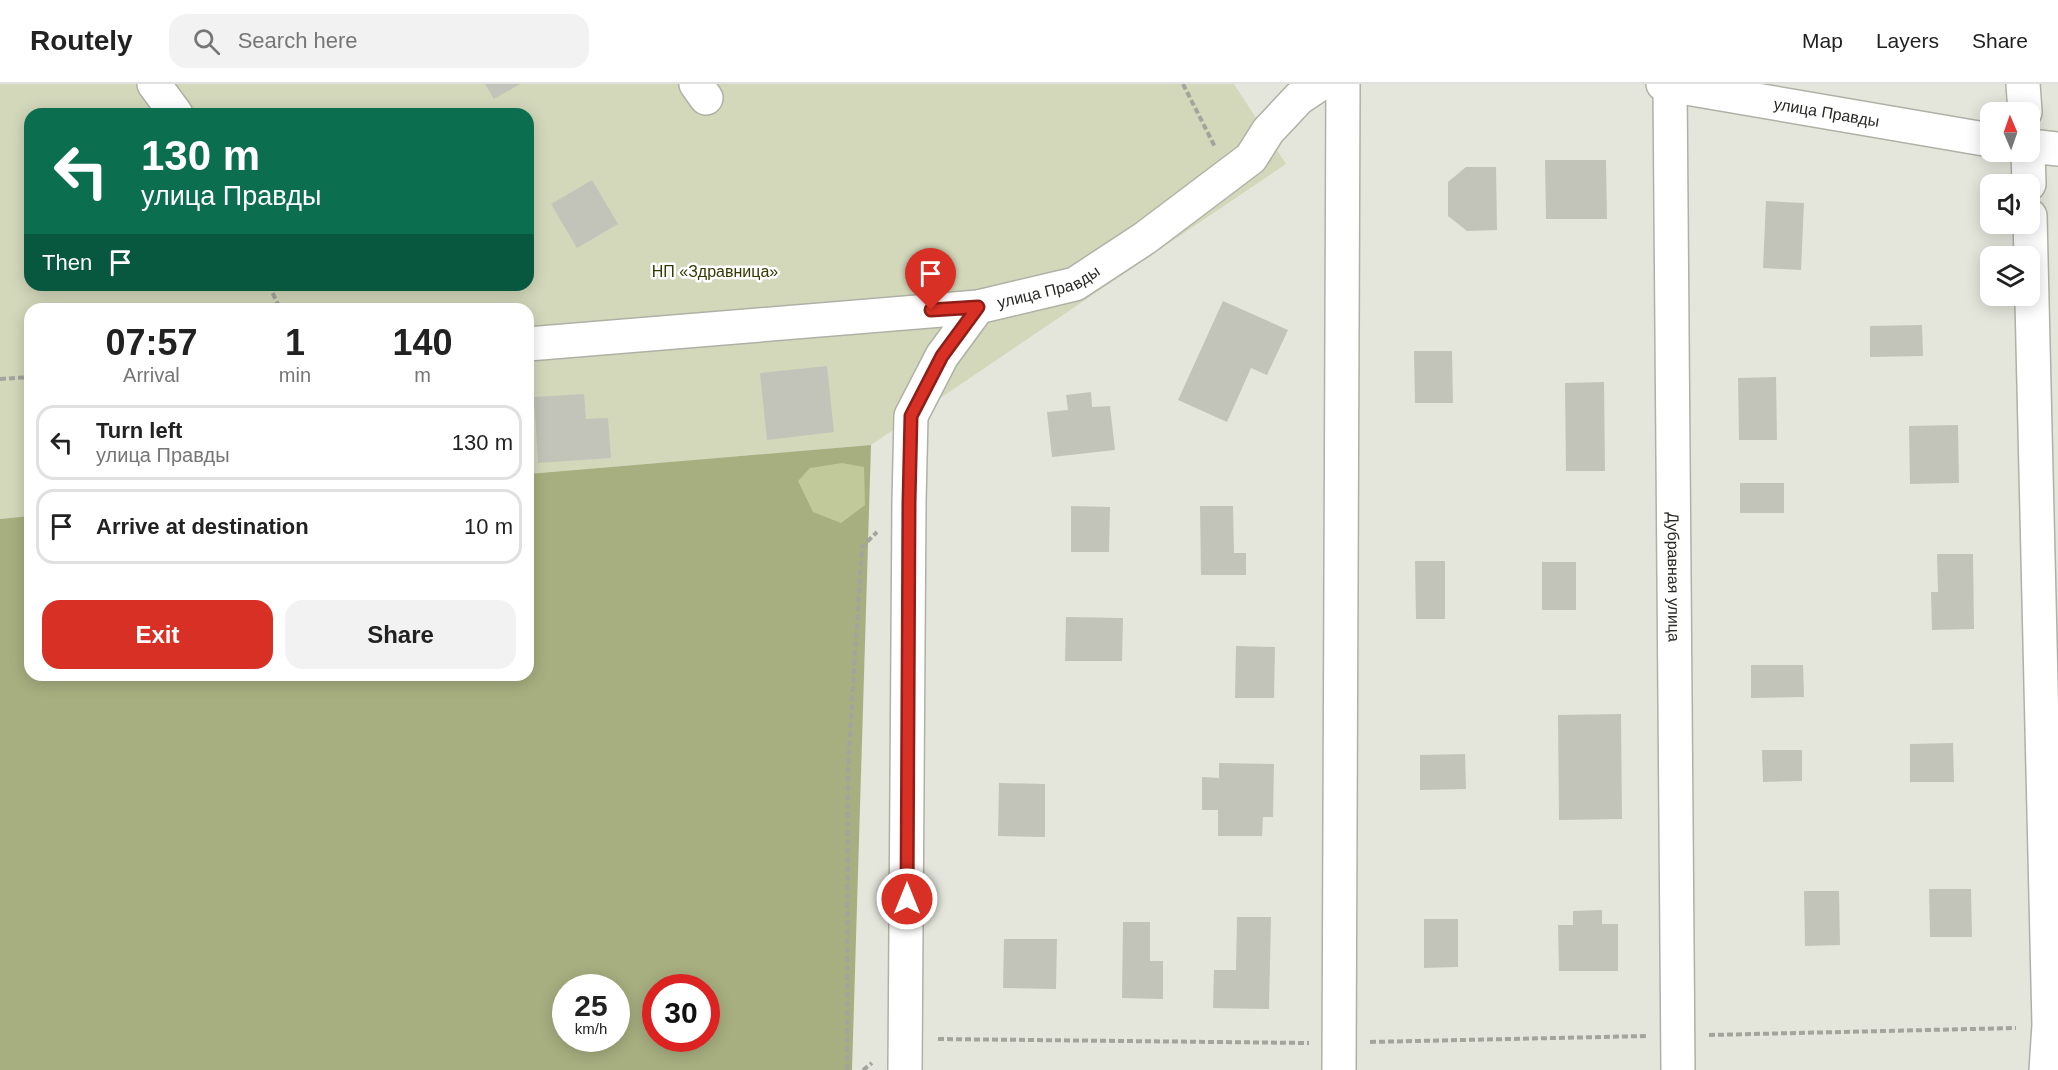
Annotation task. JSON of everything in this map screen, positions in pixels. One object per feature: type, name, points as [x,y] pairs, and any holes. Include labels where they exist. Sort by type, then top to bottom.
[{"type":"street","points":[[154,84],[172,108]]},
{"type":"street","name":"улица Правды","points":[[534,344],[978,307],[1075,284],[1145,238],[1251,158],[1268,130],[1299,98],[1320,84]]},
{"type":"street","points":[[1339,1056],[1343,84]]},
{"type":"street","points":[[2023,84],[2024,102]]},
{"type":"street","name":"улица Правды","points":[[1666,85],[1980,138]]},
{"type":"street","name":"Дубравная улица","points":[[1666,85],[1678,1070]]},
{"type":"street","points":[[2040,147],[2058,149]]},
{"type":"street","points":[[2030,234],[2049,1025],[2046,1070]]},
{"type":"street","points":[[906,1055],[911,416],[942,356],[978,307]]},
{"type":"path","points":[[1182,84],[1230,174]]},
{"type":"path","points":[[0,379],[24,377]]},
{"type":"path","points":[[846,1070],[848,766],[862,547],[909,502]]},
{"type":"path","points":[[864,1070],[906,1055],[1339,1056],[1678,1035],[2003,1029],[2049,1025]]},
{"type":"green space","name":"НП «Здравница»","points":[[0,84],[1234,84],[1286,164],[871,445],[534,473],[534,303],[24,303],[24,517],[0,519]]},
{"type":"shaded area","points":[[871,445],[852,1070],[0,1070],[0,519],[24,517],[24,681],[534,681],[534,473]]},
{"type":"shaded area","points":[[842,463],[864,467],[865,505],[841,523],[813,512],[798,481],[810,468]]},
{"type":"building","points":[[485,84],[520,84],[494,99]]},
{"type":"building","points":[[1545,160],[1606,160],[1607,219],[1546,219]]},
{"type":"building","points":[[1466,167],[1496,167],[1497,230],[1467,231],[1448,216],[1448,182]]},
{"type":"building","points":[[592,180],[618,224],[577,248],[551,204]]},
{"type":"building","points":[[1766,201],[1804,203],[1801,270],[1763,268]]},
{"type":"building","points":[[1223,301],[1288,330],[1267,375],[1251,368],[1227,422],[1178,400]]},
{"type":"building","points":[[1922,325],[1923,356],[1870,357],[1870,326]]},
{"type":"building","points":[[1414,351],[1452,351],[1453,403],[1415,403]]},
{"type":"building","points":[[827,366],[834,432],[767,440],[760,373]]},
{"type":"building","points":[[1776,377],[1777,440],[1739,440],[1738,378]]},
{"type":"building","points":[[1604,382],[1605,471],[1566,471],[1565,383]]},
{"type":"building","points":[[1091,392],[1092,407],[1110,406],[1115,450],[1052,457],[1047,412],[1068,410],[1066,395]]},
{"type":"building","points":[[584,394],[586,419],[608,418],[611,458],[538,463],[534,397]]},
{"type":"building","points":[[1958,425],[1959,483],[1910,484],[1909,426]]},
{"type":"building","points":[[1740,483],[1784,483],[1784,513],[1740,513]]},
{"type":"building","points":[[1071,506],[1110,507],[1109,552],[1071,552]]},
{"type":"building","points":[[1200,506],[1233,506],[1234,553],[1246,553],[1246,575],[1201,575]]},
{"type":"building","points":[[1937,554],[1973,554],[1974,629],[1932,630],[1931,592],[1938,592]]},
{"type":"building","points":[[1415,561],[1445,561],[1445,619],[1416,619]]},
{"type":"building","points":[[1542,562],[1576,562],[1576,610],[1542,610]]},
{"type":"building","points":[[1066,617],[1123,618],[1122,661],[1065,661]]},
{"type":"building","points":[[1236,646],[1275,647],[1274,698],[1235,698]]},
{"type":"building","points":[[1751,665],[1803,665],[1804,697],[1751,698]]},
{"type":"building","points":[[1621,714],[1622,819],[1559,820],[1558,715]]},
{"type":"building","points":[[1953,743],[1954,782],[1910,782],[1910,744]]},
{"type":"building","points":[[1762,750],[1802,750],[1802,781],[1763,782]]},
{"type":"building","points":[[1465,754],[1466,789],[1420,790],[1420,755]]},
{"type":"building","points":[[1219,763],[1274,764],[1273,817],[1263,817],[1262,836],[1218,836],[1218,810],[1202,810],[1202,777],[1219,778]]},
{"type":"building","points":[[999,783],[1045,784],[1045,837],[998,836]]},
{"type":"building","points":[[1929,889],[1971,889],[1972,937],[1930,937]]},
{"type":"building","points":[[1804,891],[1839,891],[1840,945],[1805,946]]},
{"type":"building","points":[[1602,910],[1602,924],[1618,924],[1618,971],[1559,971],[1558,925],[1573,925],[1573,911]]},
{"type":"building","points":[[1237,917],[1271,917],[1269,1009],[1213,1008],[1214,970],[1236,970]]},
{"type":"building","points":[[1424,919],[1458,919],[1458,967],[1424,968]]},
{"type":"building","points":[[1123,922],[1150,922],[1150,961],[1163,961],[1163,999],[1122,998]]},
{"type":"building","points":[[1004,939],[1057,939],[1056,989],[1003,988]]},
{"type":"route","points":[[907,899],[911,416],[942,356],[978,307],[931,310]]}]
